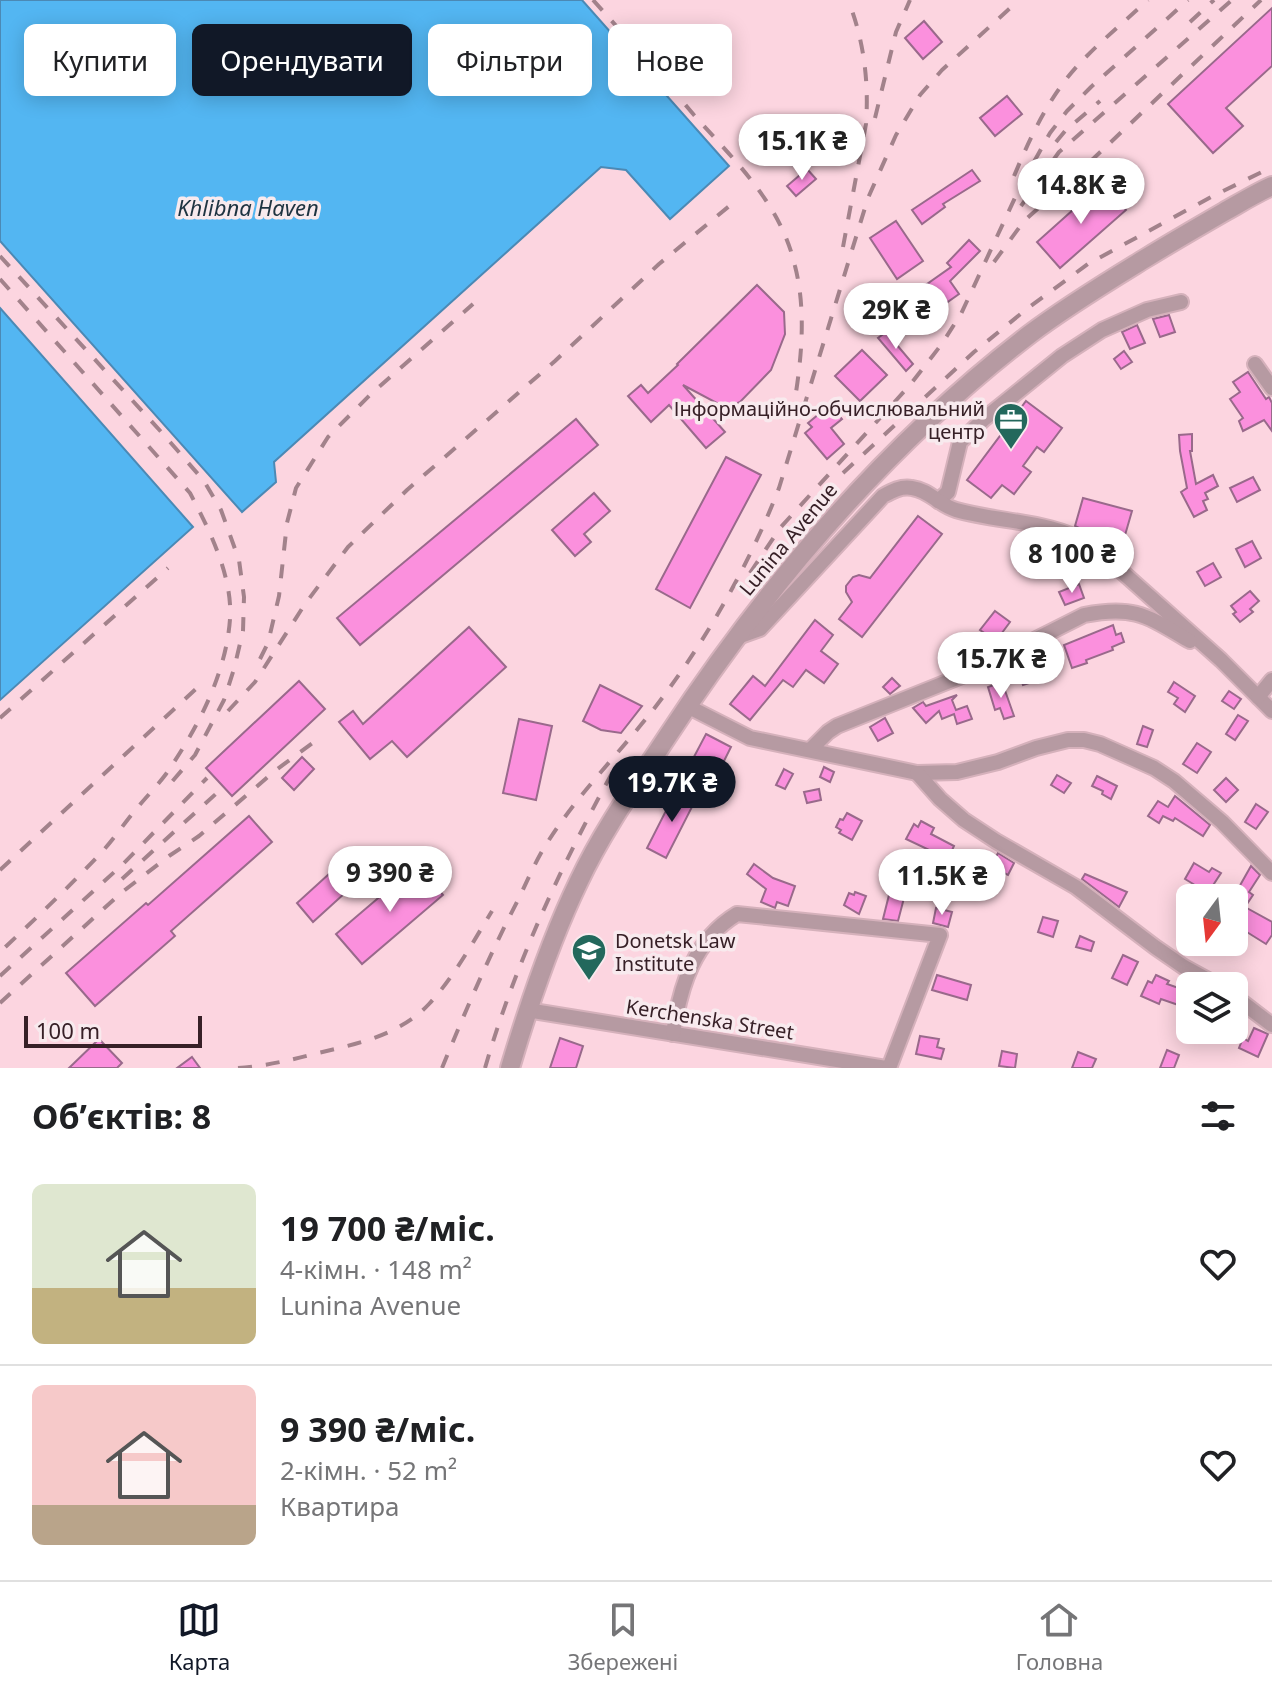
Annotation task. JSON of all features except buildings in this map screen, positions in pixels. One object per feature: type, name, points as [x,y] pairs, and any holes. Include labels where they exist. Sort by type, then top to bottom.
[{"type":"street","name":"Lunina Avenue","points":[[510,1068],[555,933],[580,878],[613,819],[687,706],[791,566],[891,456],[960,390],[1031,333],[1099,287],[1272,186]]},
{"type":"street","points":[[938,501],[948,492],[960,442],[984,419],[1062,356],[1102,330],[1147,310],[1181,302]]},
{"type":"street","points":[[1255,364],[1272,388]]},
{"type":"street","points":[[735,638],[760,629],[883,496],[893,490],[913,488],[928,493],[955,510],[1059,529],[1077,536],[1093,546],[1221,660],[1272,711]]},
{"type":"street","points":[[810,750],[837,726],[967,674],[1084,615],[1102,611],[1123,610],[1141,614],[1221,660]]},
{"type":"street","points":[[1258,697],[1272,680]]},
{"type":"street","points":[[687,706],[750,738],[917,773],[957,772],[1068,740],[1100,744],[1154,768],[1174,781],[1222,822],[1272,873]]},
{"type":"street","points":[[917,773],[964,820],[1076,887],[1193,972]]},
{"type":"street","points":[[673,1034],[688,972],[696,954],[723,923],[737,914],[940,935],[887,1068]]},
{"type":"street","points":[[1248,1007],[1272,1025]]},
{"type":"street","name":"Kerchenska Street","points":[[527,1010],[887,1068]]},
{"type":"water","name":"Khlibna Haven","points":[[0,0],[582,0],[608,29],[608,96],[667,96],[729,166],[670,219],[626,170],[601,167],[274,462],[276,482],[242,512],[0,241]]},
{"type":"water","points":[[0,308],[193,527],[0,700]]},
{"type":"railway","points":[[593,0],[755,184],[779,223],[795,266],[801,302],[800,357],[793,411]]},
{"type":"railway","points":[[843,247],[867,108],[862,46],[848,0]]},
{"type":"railway","points":[[875,118],[896,32],[910,0]]},
{"type":"railway","points":[[442,1068],[487,963],[541,853],[570,810],[652,711],[684,667],[730,593],[756,541],[779,488],[868,198],[896,135],[920,95],[942,70],[1019,0]]},
{"type":"railway","points":[[1014,176],[1059,89],[1080,63],[1148,0]]},
{"type":"railway","points":[[750,573],[780,528],[910,385],[941,345],[961,314],[1020,187],[1050,133],[1091,87],[1188,0]]},
{"type":"railway","points":[[1190,22],[1214,0]]},
{"type":"railway","points":[[1021,206],[1059,152],[1232,0]]},
{"type":"railway","points":[[994,262],[1024,221],[1261,0]]},
{"type":"railway","points":[[1056,142],[1100,101]]},
{"type":"railway","points":[[843,473],[974,352],[1088,264],[1272,167]]},
{"type":"railway","points":[[228,711],[255,682],[305,604],[348,547],[407,490],[555,361],[659,264],[733,203]]},
{"type":"railway","points":[[0,256],[204,481],[221,510],[239,560],[244,597],[243,631],[234,669],[224,700],[195,755],[170,784]]},
{"type":"railway","points":[[0,279],[190,493],[224,570],[230,603],[227,640],[216,681],[189,739],[166,774],[100,854],[0,952]]},
{"type":"railway","points":[[260,659],[268,643],[279,596],[287,523],[296,488],[328,437],[370,395],[473,304]]},
{"type":"railway","points":[[0,718],[168,568]]},
{"type":"railway","points":[[0,870],[199,686]]},
{"type":"railway","points":[[0,1003],[121,893],[199,836],[314,742]]},
{"type":"railway","points":[[485,1068],[511,989],[542,913],[617,764]]},
{"type":"railway","points":[[0,976],[122,865],[207,778]]},
{"type":"railway","points":[[122,879],[218,792]]},
{"type":"railway","points":[[238,1068],[348,1046],[391,1031],[418,1015],[447,982],[492,911]]},
{"type":"place","name":"Інформаційно-обчислювальний центр","points":[[1011,451]]},
{"type":"place","name":"Donetsk Law Institute","points":[[589,982]]}]
